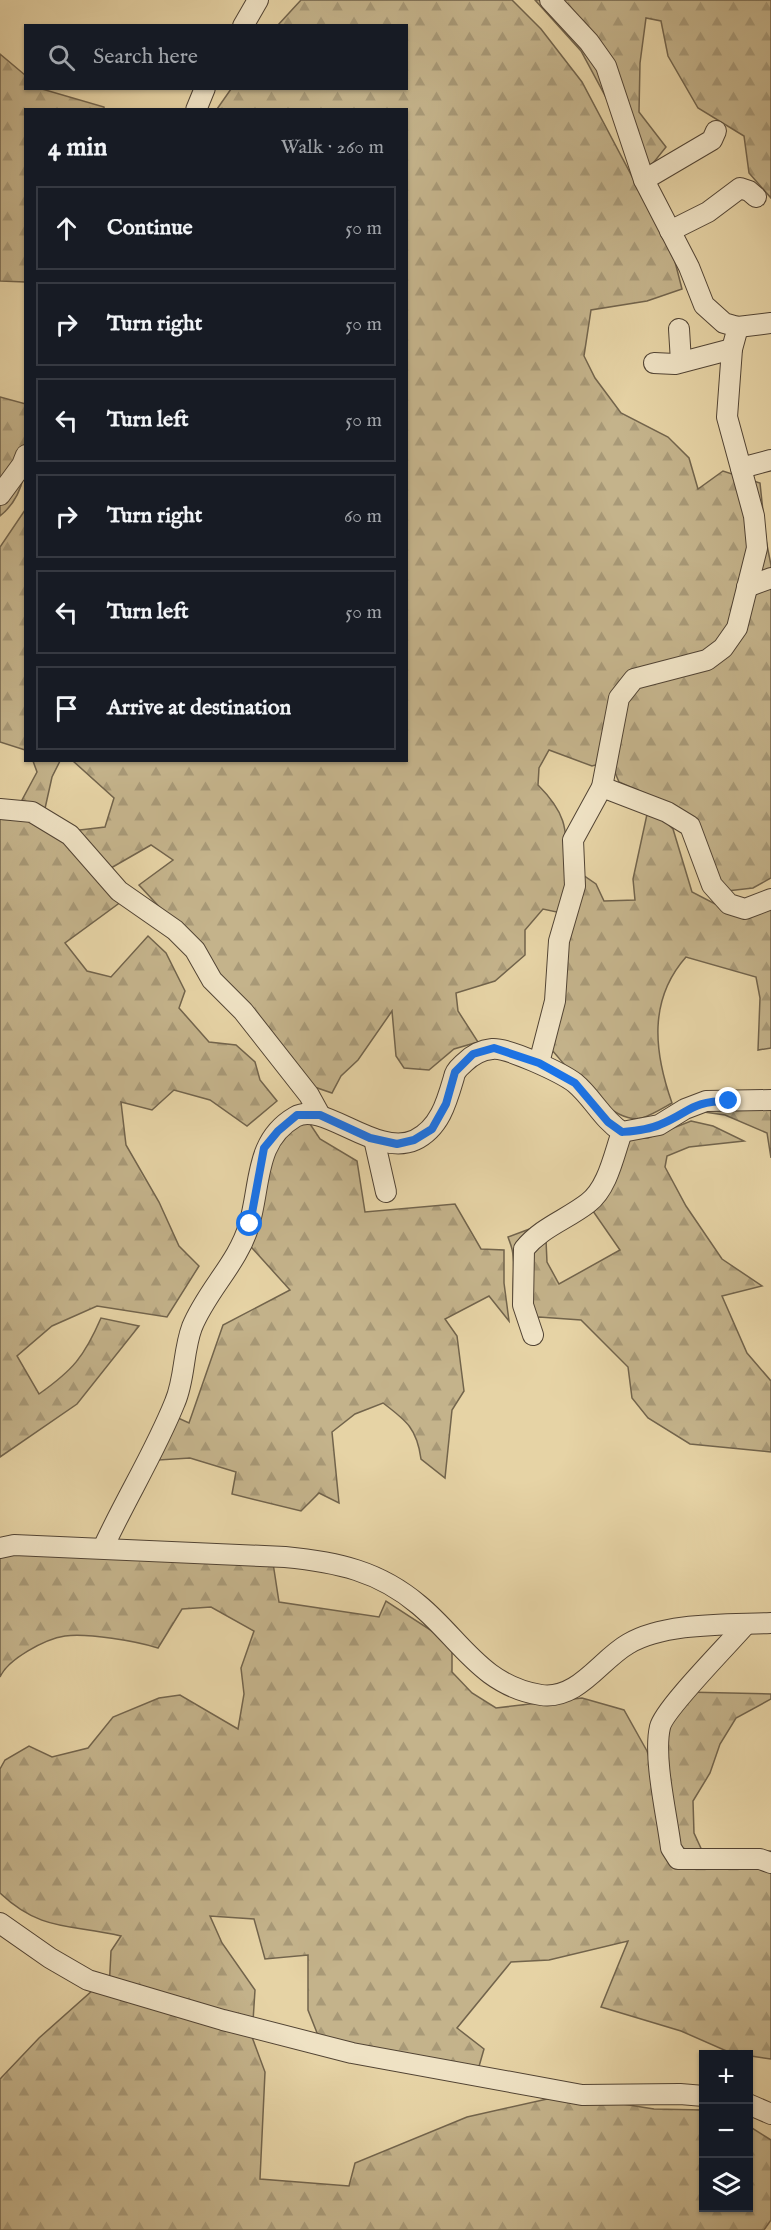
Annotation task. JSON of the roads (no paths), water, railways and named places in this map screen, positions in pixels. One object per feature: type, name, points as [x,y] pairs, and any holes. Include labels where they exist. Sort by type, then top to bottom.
[{"type":"street","points":[[244,24],[258,0]]},
{"type":"street","points":[[550,0],[588,42],[606,66],[644,180],[689,267],[704,304],[724,323],[738,327],[771,323]]},
{"type":"street","points":[[197,108],[204,90]]},
{"type":"street","points":[[644,180],[712,140],[716,131]]},
{"type":"street","points":[[670,231],[708,212],[740,189],[749,191],[756,197]]},
{"type":"street","points":[[539,1063],[555,1001],[559,941],[575,886],[573,840],[602,787],[619,698],[634,679],[706,660],[723,648],[737,628],[757,548],[754,516],[727,417],[732,350],[738,327]]},
{"type":"street","points":[[679,329],[681,362]]},
{"type":"street","points":[[654,363],[681,362],[732,350]]},
{"type":"street","points":[[0,495],[24,460]]},
{"type":"street","points":[[741,468],[771,460]]},
{"type":"street","points":[[747,587],[771,578]]},
{"type":"street","points":[[602,787],[667,812],[690,826],[712,885],[729,904],[745,909],[771,899]]},
{"type":"street","points":[[0,809],[32,812],[70,835],[119,891],[175,930],[195,950],[212,980],[258,1030],[309,1095],[320,1115]]},
{"type":"street","points":[[103,1548],[177,1400],[185,1351],[193,1325],[240,1251],[250,1224],[264,1148],[278,1131],[297,1115],[320,1115],[374,1139],[397,1144],[414,1140],[432,1129],[446,1104],[455,1072],[473,1054],[494,1048],[539,1063],[575,1083],[608,1122],[622,1132],[659,1125],[686,1109],[706,1101],[771,1100]]},
{"type":"street","points":[[533,1335],[524,1305],[524,1249],[536,1235],[589,1203],[602,1186],[622,1132]]},
{"type":"street","points":[[374,1139],[386,1192]]},
{"type":"street","points":[[0,1548],[14,1545],[285,1557],[319,1560],[364,1571],[420,1605],[477,1665],[510,1685],[543,1695],[576,1688],[627,1644],[645,1636],[695,1627],[771,1623]]},
{"type":"street","points":[[746,1624],[673,1706],[660,1725],[658,1744],[671,1848],[678,1859],[760,1859],[771,1863]]},
{"type":"street","points":[[0,1923],[50,1958],[88,1980],[223,2020],[352,2053],[582,2095],[699,2096]]},
{"type":"street","points":[[753,2106],[771,2114]]}]
